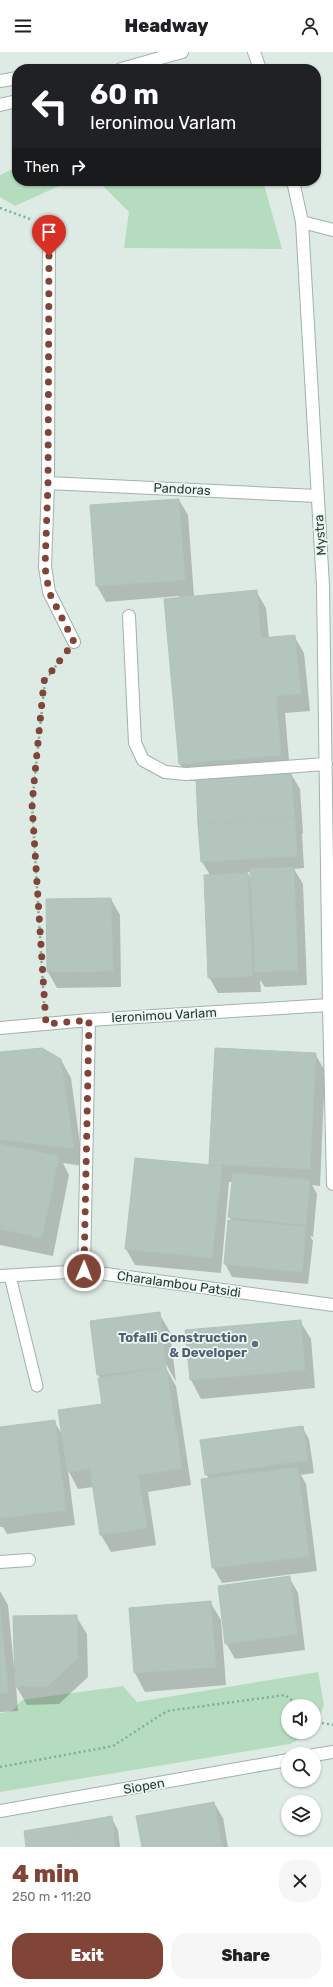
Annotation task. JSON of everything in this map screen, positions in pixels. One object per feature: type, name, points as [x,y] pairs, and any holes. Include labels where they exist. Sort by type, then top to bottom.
[{"type":"street","points":[[139,64],[182,52]]},
{"type":"street","points":[[254,52],[258,64]]},
{"type":"street","points":[[0,81],[12,79]]},
{"type":"street","points":[[0,105],[12,102]]},
{"type":"street","name":"Mystra","points":[[294,186],[302,222],[317,496],[328,586],[326,764],[333,1184]]},
{"type":"street","points":[[302,222],[333,230]]},
{"type":"street","points":[[49,226],[48,483],[45,567],[49,592],[74,642]]},
{"type":"street","name":"Pandoras","points":[[48,483],[317,496]]},
{"type":"street","points":[[129,616],[135,743],[143,760],[165,772],[186,774],[326,764]]},
{"type":"street","name":"Ieronimou Varlam","points":[[0,1028],[89,1020],[329,1005]]},
{"type":"street","points":[[84,1271],[89,1020]]},
{"type":"street","name":"Charalambou Patsidi","points":[[5,1276],[84,1271],[333,1305]]},
{"type":"street","points":[[0,1562],[28,1560]]},
{"type":"street","points":[[321,1754],[333,1752]]},
{"type":"street","name":"Siopen","points":[[0,1811],[281,1761]]},
{"type":"lane","points":[[5,1276],[37,1386]]},
{"type":"path","points":[[0,208],[49,226]]},
{"type":"path","points":[[46,1024],[32,804],[44,681],[74,642]]},
{"type":"path","points":[[0,1767],[113,1746],[167,1711],[285,1695],[290,1699]]},
{"type":"path","points":[[321,1722],[333,1725]]},
{"type":"green space","points":[[12,169],[12,186],[59,186],[15,206],[0,197],[0,175]]},
{"type":"green space","points":[[103,186],[264,186],[282,249],[124,248],[129,212]]},
{"type":"green space","points":[[318,1672],[324,1705],[321,1712],[321,1699],[281,1699],[281,1739],[300,1739],[290,1744],[0,1792],[0,1713],[12,1711],[22,1700],[123,1686],[137,1702]]},
{"type":"building","points":[[179,499],[185,580],[96,586],[90,505]]},
{"type":"building","points":[[257,590],[261,638],[295,635],[301,694],[276,696],[281,755],[179,764],[164,599]]},
{"type":"building","points":[[291,772],[295,818],[198,824],[196,777]]},
{"type":"building","points":[[295,818],[297,856],[201,862],[198,824]]},
{"type":"building","points":[[294,867],[298,970],[255,972],[250,869]]},
{"type":"building","points":[[248,873],[253,976],[208,978],[204,875]]},
{"type":"building","points":[[111,898],[113,971],[47,972],[46,899]]},
{"type":"building","points":[[42,1048],[61,1059],[74,1149],[0,1139],[0,1052]]},
{"type":"building","points":[[215,1048],[316,1053],[310,1169],[209,1164]]},
{"type":"building","points":[[0,1144],[59,1156],[42,1238],[0,1229]]},
{"type":"building","points":[[135,1158],[222,1166],[212,1258],[125,1249]]},
{"type":"building","points":[[233,1173],[310,1180],[306,1225],[228,1217]]},
{"type":"building","points":[[228,1220],[306,1227],[302,1272],[224,1264]]},
{"type":"building","points":[[160,1312],[166,1367],[97,1375],[90,1321]]},
{"type":"building","points":[[301,1320],[305,1370],[190,1380],[185,1330]]},
{"type":"building","points":[[166,1367],[182,1468],[138,1475],[147,1528],[100,1535],[90,1469],[67,1472],[58,1410],[102,1404],[98,1378]]},
{"type":"building","points":[[55,1420],[66,1510],[0,1518],[0,1427]]},
{"type":"building","points":[[303,1426],[308,1460],[205,1475],[200,1440]]},
{"type":"building","points":[[298,1467],[309,1556],[212,1568],[201,1479]]},
{"type":"building","points":[[290,1576],[297,1634],[225,1644],[218,1586]]},
{"type":"building","points":[[211,1601],[216,1667],[134,1673],[129,1608]]},
{"type":"building","points":[[0,1608],[8,1692],[0,1693]]},
{"type":"building","points":[[77,1615],[78,1658],[48,1686],[15,1687],[13,1616]]},
{"type":"building","points":[[214,1802],[222,1847],[142,1847],[136,1816]]},
{"type":"building","points":[[112,1816],[115,1847],[76,1847],[73,1823]]},
{"type":"building","points":[[73,1823],[76,1847],[26,1847],[24,1831]]},
{"type":"place","name":"Tofalli Construction & Developer","points":[[255,1344]]},
{"type":"route","points":[[49,256],[48,483],[45,567],[49,592],[74,642],[44,681],[32,804],[46,1024],[89,1020],[84,1271]]}]
